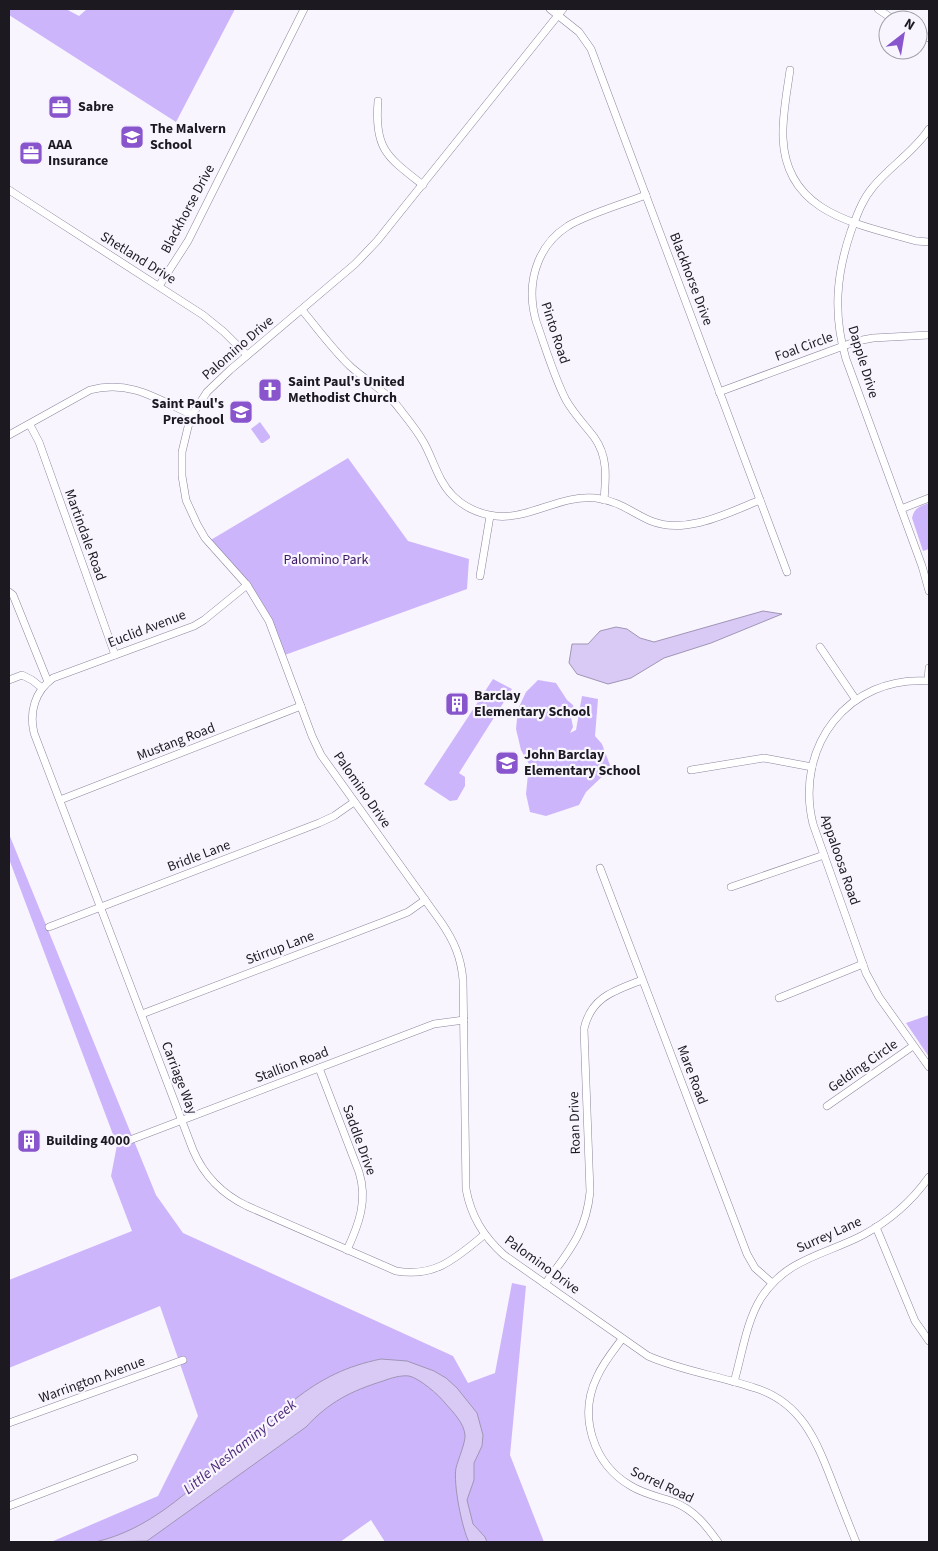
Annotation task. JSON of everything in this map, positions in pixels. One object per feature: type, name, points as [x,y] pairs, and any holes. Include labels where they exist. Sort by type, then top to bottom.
[{"type":"street","name":"Blackhorse Drive","points":[[159,286],[188,241],[304,9]]},
{"type":"street","name":"Blackhorse Drive","points":[[550,9],[560,12],[579,32],[591,49],[787,572]]},
{"type":"street","name":"Palomino Drive","points":[[560,12],[377,241],[355,264],[214,384],[192,415],[182,452],[182,476],[186,500],[205,538],[247,585],[269,621],[321,755],[452,938],[459,954],[463,980],[466,1189],[473,1214],[484,1235],[504,1255],[648,1356],[662,1363],[756,1388],[773,1396],[791,1409],[802,1419],[818,1445],[856,1542]]},
{"type":"street","points":[[790,70],[783,138],[786,157],[792,174],[804,192],[817,205],[832,214],[916,241],[929,242]]},
{"type":"street","points":[[378,101],[377,124],[380,141],[384,150],[392,160],[423,184]]},
{"type":"street","name":"Dapple Drive","points":[[929,131],[916,146],[874,185],[862,204],[854,222],[843,258],[838,285],[837,314],[842,346],[922,566],[929,591]]},
{"type":"street","name":"Shetland Drive","points":[[9,190],[214,323],[247,355]]},
{"type":"street","name":"Pinto Road","points":[[604,500],[606,474],[604,458],[598,442],[574,413],[562,392],[536,321],[532,305],[531,288],[542,254],[561,231],[578,221],[646,195]]},
{"type":"street","points":[[302,310],[344,360],[389,397],[401,410],[424,443],[440,480],[453,496],[470,508],[490,516],[502,517],[523,514],[566,500],[578,498],[604,500],[623,505],[650,520],[677,527],[695,524],[760,500]]},
{"type":"street","name":"Foal Circle","points":[[719,392],[842,346],[873,338],[929,335]]},
{"type":"street","points":[[9,435],[90,390],[100,387],[125,387],[146,393],[192,415]]},
{"type":"street","name":"Martindale Road","points":[[30,425],[38,442],[115,655]]},
{"type":"street","points":[[901,509],[929,498]]},
{"type":"street","points":[[480,576],[490,516]]},
{"type":"street","name":"Euclid Avenue","points":[[41,691],[53,678],[194,626],[247,585]]},
{"type":"street","points":[[9,592],[13,595],[48,682]]},
{"type":"street","points":[[820,647],[856,700]]},
{"type":"street","points":[[929,668],[929,680]]},
{"type":"street","points":[[9,680],[22,675],[32,680],[41,691]]},
{"type":"street","name":"Appaloosa Road","points":[[929,680],[895,683],[877,689],[856,700],[828,728],[817,748],[809,779],[809,800],[813,824],[863,964],[873,987],[929,1067]]},
{"type":"street","name":"Carriage Way","points":[[41,691],[33,708],[32,726],[182,1120],[200,1163],[212,1181],[222,1191],[247,1206],[396,1271],[414,1274],[432,1270],[449,1263],[484,1235]]},
{"type":"street","name":"Mustang Road","points":[[60,800],[302,706]]},
{"type":"street","points":[[691,770],[764,758],[812,766]]},
{"type":"street","name":"Bridle Lane","points":[[49,927],[319,823],[334,816],[354,802]]},
{"type":"street","points":[[731,887],[824,855]]},
{"type":"street","name":"Mare Road","points":[[600,868],[747,1254],[755,1268],[772,1283]]},
{"type":"street","name":"Stirrup Lane","points":[[142,1014],[408,912],[425,900]]},
{"type":"street","points":[[779,998],[863,964]]},
{"type":"street","name":"Roan Drive","points":[[545,1284],[578,1238],[589,1206],[585,1022],[589,1013],[602,998],[642,980]]},
{"type":"street","name":"Stallion Road","points":[[130,1140],[434,1024],[464,1020]]},
{"type":"street","name":"Gelding Circle","points":[[827,1106],[913,1046]]},
{"type":"street","name":"Saddle Drive","points":[[319,1068],[359,1172],[363,1189],[360,1219],[347,1250]]},
{"type":"street","name":"Surrey Lane","points":[[734,1382],[752,1317],[762,1297],[772,1283],[802,1261],[876,1227],[903,1207],[929,1177]]},
{"type":"street","points":[[876,1227],[912,1315],[929,1341]]},
{"type":"street","name":"Sorrel Road","points":[[622,1339],[596,1378],[590,1398],[588,1418],[597,1449],[609,1468],[619,1478],[641,1492],[674,1502],[692,1512],[707,1526],[718,1542]]},
{"type":"street","name":"Warrington Avenue","points":[[9,1423],[183,1360]]},
{"type":"street","points":[[9,1506],[134,1458]]},
{"type":"green space","points":[[9,9],[66,9],[79,16],[87,9],[235,9],[176,122],[9,15]]},
{"type":"green space","points":[[260,422],[270,436],[263,443],[261,443],[251,429]]},
{"type":"green space","name":"Palomino Park","points":[[348,458],[408,541],[469,559],[467,589],[282,656],[263,610],[209,541]]},
{"type":"green space","points":[[929,503],[929,549],[923,551],[912,518],[918,508]]},
{"type":"green space","points":[[493,679],[512,689],[459,773],[465,777],[465,786],[457,800],[450,801],[424,784]]},
{"type":"green space","points":[[538,680],[556,683],[567,700],[573,705],[574,711],[571,717],[573,727],[570,733],[576,730],[582,696],[598,699],[595,736],[602,744],[611,768],[586,792],[579,805],[546,816],[530,812],[526,794],[529,764],[521,750],[516,729],[518,709],[526,692]]},
{"type":"green space","points":[[9,834],[156,1195],[183,1233],[453,1356],[468,1383],[495,1373],[512,1283],[526,1286],[510,1455],[544,1542],[385,1542],[371,1520],[340,1542],[51,1542],[158,1496],[198,1416],[160,1306],[9,1368],[9,1280],[132,1231],[111,1176],[117,1145],[9,859]]},
{"type":"green space","points":[[929,1015],[929,1057],[906,1023]]},
{"type":"shaded area","points":[[763,611],[782,614],[711,643],[664,658],[631,678],[608,684],[577,674],[569,663],[572,644],[588,644],[600,631],[616,627],[627,629],[640,638],[654,642]]},
{"type":"shaded area","points":[[381,1359],[407,1361],[434,1371],[446,1378],[457,1388],[477,1413],[483,1435],[482,1446],[474,1463],[474,1480],[467,1500],[473,1524],[487,1542],[469,1542],[461,1517],[455,1475],[465,1438],[463,1426],[434,1391],[413,1377],[399,1376],[341,1398],[306,1427],[147,1541],[95,1542],[133,1528],[167,1508],[229,1455],[244,1447],[294,1400],[315,1385],[346,1369]]},
{"type":"place","name":"Sabre","points":[[60,107]]},
{"type":"place","name":"The Malvern School","points":[[132,137]]},
{"type":"place","name":"AAA Insurance","points":[[31,153]]},
{"type":"place","name":"Saint Paul's United Methodist Church","points":[[270,390]]},
{"type":"place","name":"Saint Paul's Preschool","points":[[241,412]]},
{"type":"place","name":"Barclay Elementary School","points":[[457,704]]},
{"type":"place","name":"John Barclay Elementary School","points":[[507,763]]},
{"type":"place","name":"Building 4000","points":[[29,1141]]},
{"type":"water label","name":"Little Neshaminy Creek","points":[[240,1447]]}]
